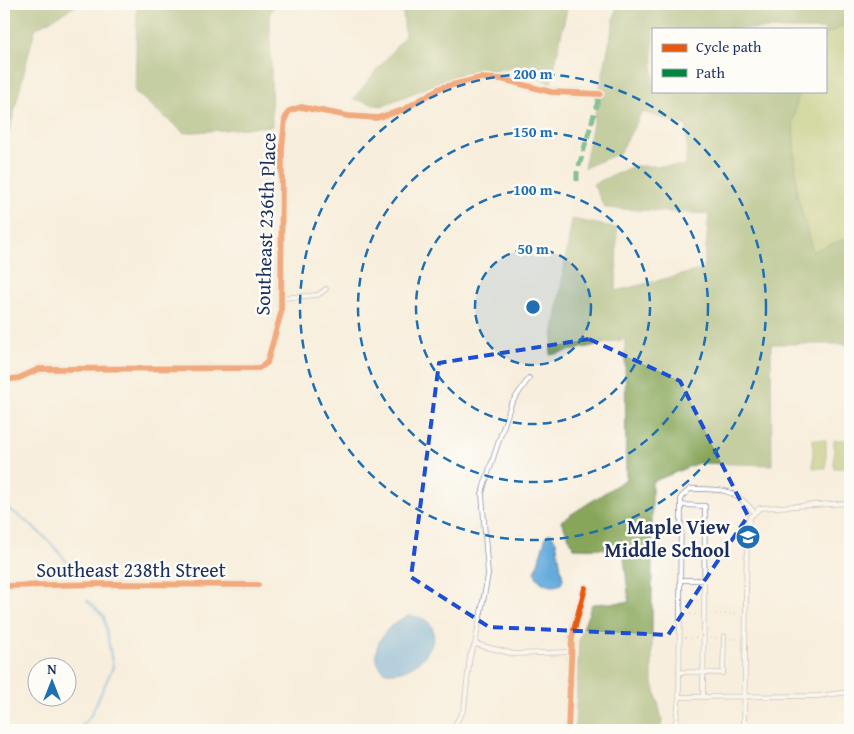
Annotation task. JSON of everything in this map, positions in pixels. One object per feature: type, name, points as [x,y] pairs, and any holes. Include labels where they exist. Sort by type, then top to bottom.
[{"type":"street","name":"Southeast 236th Place","points":[[4,380],[19,378],[40,369],[258,368],[267,363],[281,313],[282,149],[285,119],[289,111],[301,107],[348,116],[376,118],[403,110],[417,99],[440,88],[480,78],[501,79],[551,92],[600,94]]},
{"type":"street","name":"Southeast 238th Street","points":[[4,586],[106,584],[258,585]]},
{"type":"street","points":[[568,730],[570,652],[585,588]]},
{"type":"lane","points":[[282,298],[318,294],[326,289]]},
{"type":"lane","points":[[452,730],[464,709],[470,656],[475,644],[488,575],[482,494],[507,413],[529,378]]},
{"type":"lane","points":[[675,730],[679,697],[681,497],[685,491],[724,489],[745,500],[754,512]]},
{"type":"lane","points":[[744,730],[748,530],[754,512],[760,508],[850,503]]},
{"type":"lane","points":[[681,505],[705,506],[703,697]]},
{"type":"lane","points":[[680,580],[704,580]]},
{"type":"lane","points":[[679,672],[723,673],[724,637]]},
{"type":"lane","points":[[475,644],[514,654],[570,652]]},
{"type":"lane","points":[[679,697],[817,696],[850,692]]},
{"type":"path","points":[[680,614],[746,614]]},
{"type":"path","points":[[680,638],[724,637],[745,639]]},
{"type":"highlighted area","points":[[589,339],[680,381],[748,516],[668,635],[489,627],[411,577],[439,363]]},
{"type":"green space","points":[[4,4],[79,4],[35,29],[8,136],[4,136]]},
{"type":"green space","points":[[137,4],[276,4],[270,12],[272,126],[184,133],[135,92]]},
{"type":"green space","points":[[402,4],[568,4],[551,83],[514,68],[461,74],[381,106],[353,99],[405,36]]},
{"type":"green space","points":[[617,4],[850,4],[850,22],[826,34],[826,28],[652,28],[652,92],[799,92],[793,123],[797,195],[813,251],[850,237],[850,344],[771,344],[772,465],[698,463],[652,482],[652,678],[662,719],[661,730],[617,730],[617,725],[575,728],[579,639],[592,604],[629,602],[623,549],[574,548],[561,521],[626,479],[625,339],[550,355],[572,219],[617,228],[616,291],[704,269],[709,214],[605,208],[593,184],[633,166],[686,166],[687,126],[642,112],[620,153],[584,168]]},
{"type":"green space","points":[[850,4],[850,344],[771,343],[773,92],[826,92],[826,28]]},
{"type":"green space","points":[[813,439],[826,440],[826,468],[813,468]]},
{"type":"green space","points":[[834,440],[847,440],[847,468],[834,468]]},
{"type":"water","points":[[550,533],[556,541],[563,579],[561,584],[554,586],[542,583],[535,573],[546,536]]},
{"type":"water","points":[[410,616],[424,619],[432,626],[434,636],[431,647],[424,657],[413,666],[400,671],[386,672],[379,665],[376,657],[380,640],[393,624]]},
{"type":"waterway","points":[[4,506],[25,520],[44,537],[77,576]]},
{"type":"waterway","points":[[79,730],[91,715],[113,667],[104,617],[87,600]]},
{"type":"marked path","points":[[577,181],[577,173],[600,94]]},
{"type":"cycle path","points":[[4,380],[19,378],[39,369],[259,368],[267,363],[281,313],[282,149],[285,119],[289,111],[301,107],[348,116],[377,118],[403,110],[440,88],[480,78],[501,79],[551,92],[600,94]]},
{"type":"cycle path","points":[[4,586],[106,584],[258,585]]},
{"type":"cycle path","points":[[568,730],[572,638],[585,588]]},
{"type":"place","name":"Maple View Middle School","points":[[748,537]]}]
